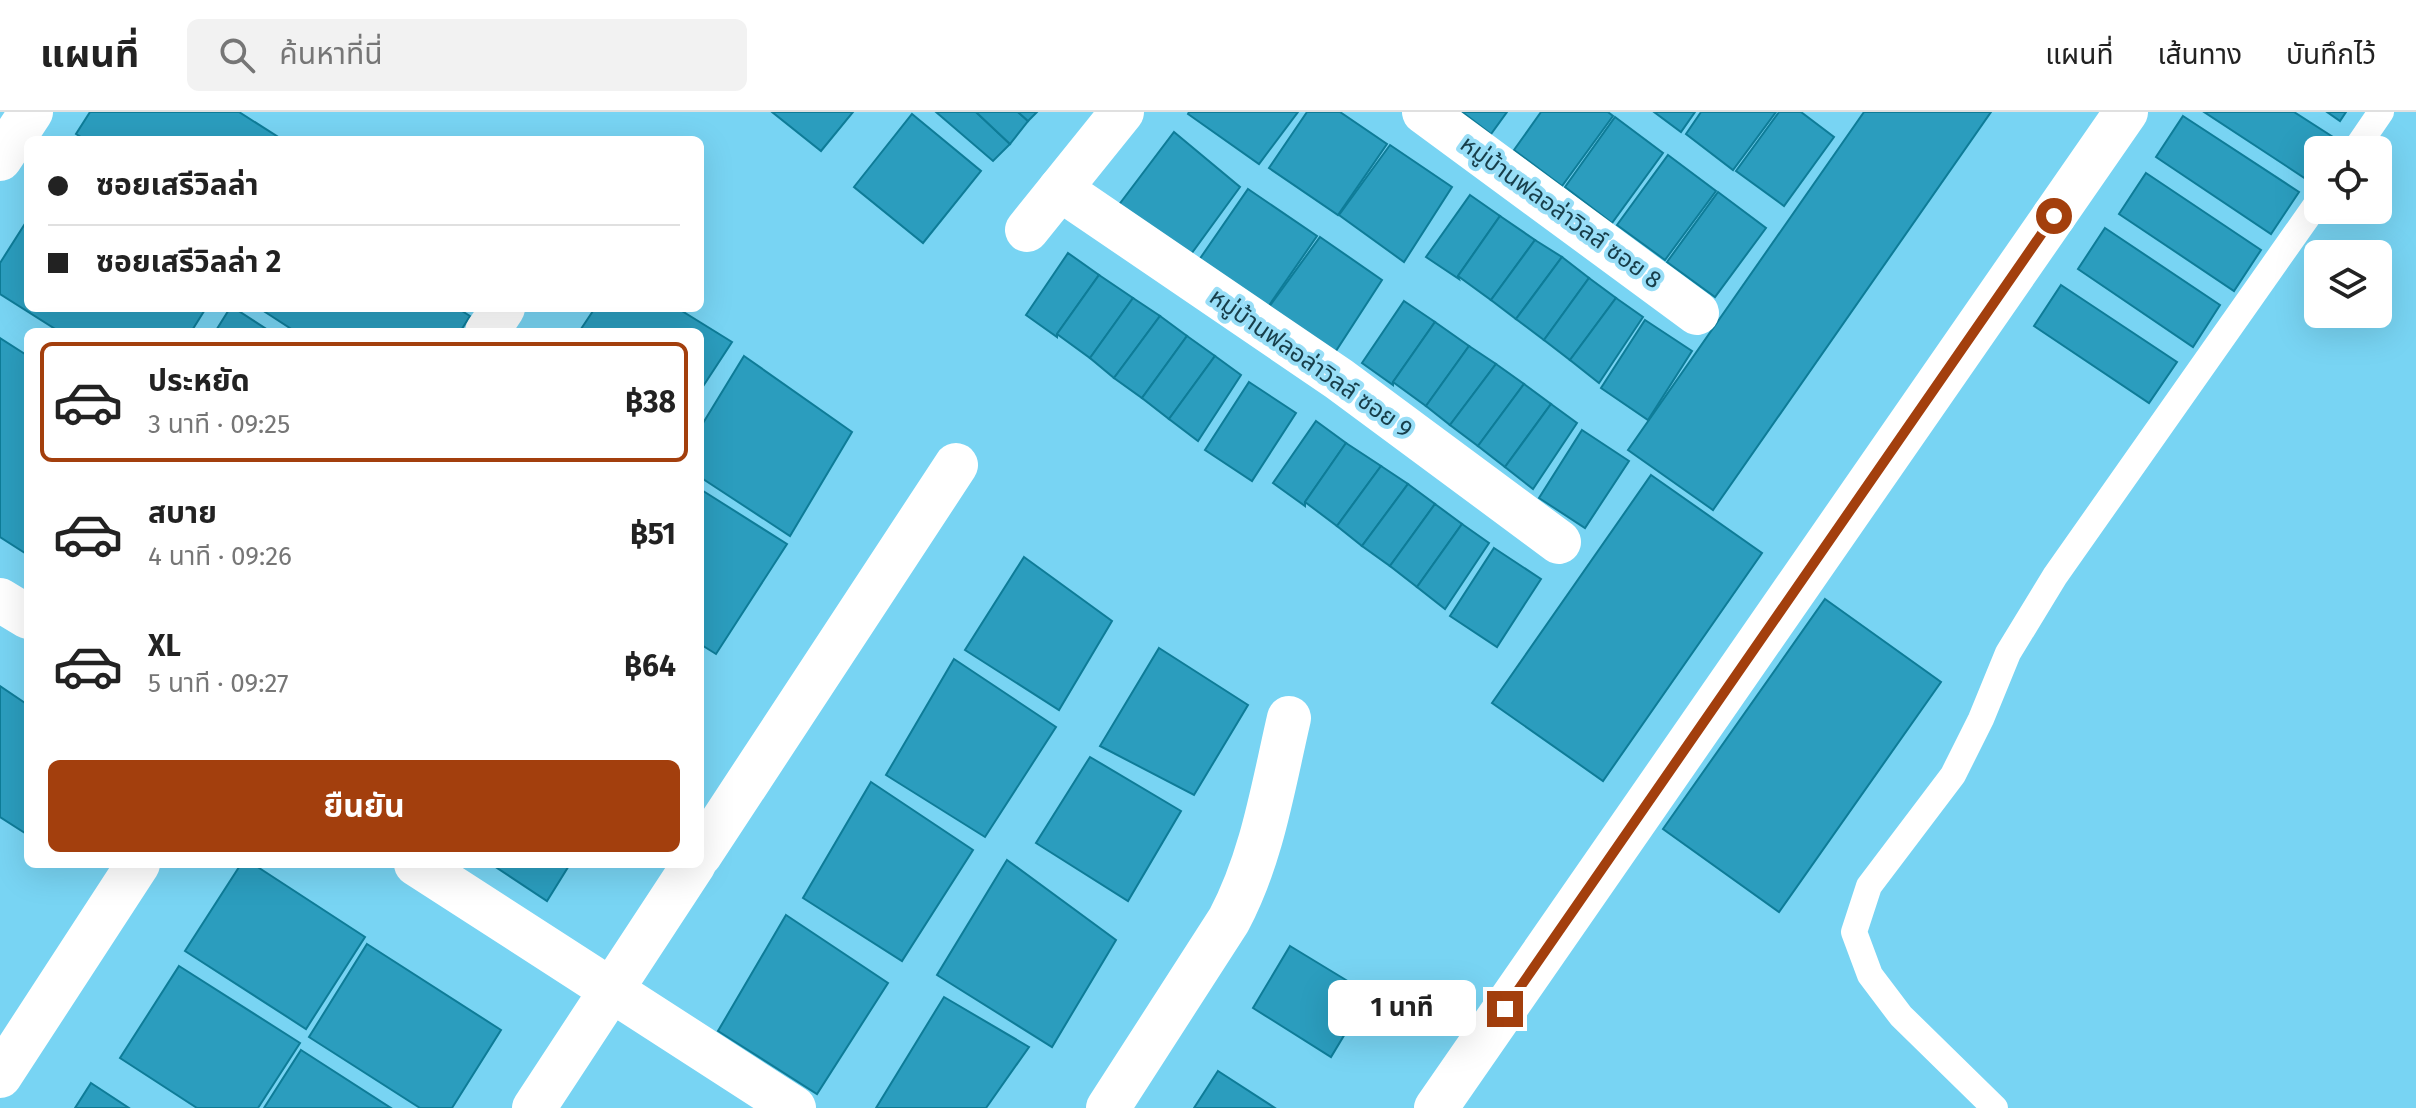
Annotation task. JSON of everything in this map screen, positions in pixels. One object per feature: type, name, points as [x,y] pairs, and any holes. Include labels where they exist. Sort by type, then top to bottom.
[{"type":"street","points":[[0,159],[31,112]]},
{"type":"street","points":[[1027,230],[1122,112]]},
{"type":"street","name":"หมู่บ้านฟลอล่าวิลล์ ซอย 8","points":[[1424,112],[1697,313]]},
{"type":"street","points":[[1440,1107],[1587,889],[2126,112]]},
{"type":"street","name":"หมู่บ้านฟลอล่าวิลล์ ซอย 9","points":[[1060,189],[1339,379],[1559,542]]},
{"type":"street","points":[[704,849],[956,465]]},
{"type":"street","points":[[0,600],[24,615]]},
{"type":"street","points":[[1108,1108],[1229,920],[1246,888],[1289,718]]},
{"type":"street","points":[[0,1076],[135,868]]},
{"type":"street","points":[[422,868],[794,1108]]},
{"type":"street","points":[[534,1108],[691,868]]},
{"type":"lane","points":[[2365,136],[2381,112]]},
{"type":"lane","points":[[1995,1108],[1901,1016],[1870,975],[1854,932],[1869,886],[1953,775],[1981,719],[2008,653],[2055,576],[2304,222]]},
{"type":"building","points":[[90,112],[239,112],[277,136],[79,136],[76,134]]},
{"type":"building","points":[[772,112],[853,112],[821,151]]},
{"type":"building","points":[[936,112],[976,112],[1010,144],[993,161]]},
{"type":"building","points":[[976,112],[1018,112],[1028,121],[1010,144]]},
{"type":"building","points":[[1018,112],[1037,112],[1028,121]]},
{"type":"building","points":[[1189,112],[1298,112],[1259,164]]},
{"type":"building","points":[[1307,112],[1340,112],[1387,144],[1338,215],[1269,168]]},
{"type":"building","points":[[1462,112],[1507,112],[1491,134]]},
{"type":"building","points":[[1541,112],[1608,112],[1613,116],[1562,186],[1514,150]]},
{"type":"building","points":[[1654,112],[1695,112],[1681,132]]},
{"type":"building","points":[[1701,112],[1776,112],[1733,170],[1686,134]]},
{"type":"building","points":[[1779,112],[1801,112],[1834,137],[1784,206],[1736,171]]},
{"type":"building","points":[[1864,112],[1991,112],[1713,510],[1628,450]]},
{"type":"building","points":[[2204,112],[2294,112],[2331,136],[2304,136],[2304,178]]},
{"type":"building","points":[[2327,112],[2346,112],[2340,121]]},
{"type":"building","points":[[912,114],[981,171],[923,243],[854,187]]},
{"type":"building","points":[[2183,116],[2299,192],[2271,234],[2156,157]]},
{"type":"building","points":[[1615,117],[1663,153],[1612,223],[1565,187]]},
{"type":"building","points":[[1174,132],[1240,187],[1189,257],[1118,206]]},
{"type":"building","points":[[1390,145],[1452,187],[1404,262],[1339,215]]},
{"type":"building","points":[[1668,155],[1716,191],[1665,260],[1617,225]]},
{"type":"building","points":[[2146,173],[2261,250],[2234,291],[2119,214]]},
{"type":"building","points":[[1248,189],[1317,236],[1268,307],[1199,260]]},
{"type":"building","points":[[1718,192],[1766,228],[1715,297],[1667,262]]},
{"type":"building","points":[[1470,195],[1500,216],[1458,276],[1459,279],[1426,257]]},
{"type":"building","points":[[1500,216],[1535,240],[1491,300],[1458,276]]},
{"type":"building","points":[[24,225],[24,309],[0,294],[0,263]]},
{"type":"building","points":[[2105,228],[2220,305],[2193,347],[2078,269]]},
{"type":"building","points":[[1320,237],[1382,280],[1334,354],[1269,307]]},
{"type":"building","points":[[1535,240],[1562,257],[1516,319],[1491,300]]},
{"type":"building","points":[[1068,253],[1099,275],[1057,337],[1026,315]]},
{"type":"building","points":[[1562,257],[1589,278],[1544,340],[1516,319]]},
{"type":"building","points":[[1099,275],[1133,298],[1090,358],[1057,334]]},
{"type":"building","points":[[1589,278],[1616,298],[1570,360],[1544,340]]},
{"type":"building","points":[[2061,285],[2177,362],[2149,403],[2034,326]]},
{"type":"building","points":[[1133,298],[1160,316],[1114,378],[1090,358]]},
{"type":"building","points":[[1616,298],[1643,317],[1599,383],[1570,360]]},
{"type":"building","points":[[1404,301],[1435,322],[1393,385],[1362,363]]},
{"type":"building","points":[[28,312],[204,312],[194,328],[54,328]]},
{"type":"building","points":[[228,312],[240,312],[265,328],[218,328]]},
{"type":"building","points":[[265,312],[464,312],[470,316],[462,328],[290,328]]},
{"type":"building","points":[[592,312],[683,312],[732,342],[704,385],[704,328],[582,328]]},
{"type":"building","points":[[1160,316],[1187,336],[1142,398],[1114,378]]},
{"type":"building","points":[[1645,320],[1692,351],[1648,420],[1601,388]]},
{"type":"building","points":[[1435,322],[1469,346],[1426,406],[1393,382]]},
{"type":"building","points":[[1187,336],[1215,356],[1169,419],[1142,398]]},
{"type":"building","points":[[0,338],[24,353],[24,552],[0,537]]},
{"type":"building","points":[[1469,346],[1496,364],[1450,425],[1426,406]]},
{"type":"building","points":[[744,356],[852,432],[790,536],[704,480],[704,421]]},
{"type":"building","points":[[1215,356],[1241,375],[1198,441],[1169,419]]},
{"type":"building","points":[[1496,364],[1524,384],[1478,446],[1450,425]]},
{"type":"building","points":[[1249,382],[1296,413],[1252,481],[1205,450]]},
{"type":"building","points":[[1524,384],[1551,404],[1505,467],[1478,446]]},
{"type":"building","points":[[1551,404],[1577,423],[1533,489],[1505,467]]},
{"type":"building","points":[[1316,421],[1346,443],[1305,506],[1273,483]]},
{"type":"building","points":[[1582,430],[1629,461],[1585,528],[1539,498]]},
{"type":"building","points":[[1346,443],[1381,466],[1337,526],[1305,502]]},
{"type":"building","points":[[1381,466],[1408,484],[1362,546],[1337,526]]},
{"type":"building","points":[[1651,475],[1762,553],[1603,781],[1492,703]]},
{"type":"building","points":[[1408,484],[1435,504],[1390,566],[1362,546]]},
{"type":"building","points":[[704,492],[787,544],[716,654],[704,646]]},
{"type":"building","points":[[1435,504],[1462,524],[1417,587],[1390,566]]},
{"type":"building","points":[[1462,524],[1489,543],[1445,609],[1417,587]]},
{"type":"building","points":[[1494,548],[1541,579],[1497,647],[1450,616]]},
{"type":"building","points":[[1024,557],[1112,621],[1059,710],[965,650]]},
{"type":"building","points":[[1825,599],[1941,682],[1779,912],[1663,829]]},
{"type":"building","points":[[1159,648],[1248,705],[1194,795],[1100,746]]},
{"type":"building","points":[[954,659],[1056,727],[985,837],[886,775]]},
{"type":"building","points":[[0,686],[24,702],[24,832],[0,817]]},
{"type":"building","points":[[1090,757],[1181,811],[1128,901],[1036,843]]},
{"type":"building","points":[[871,782],[973,850],[902,961],[803,898]]},
{"type":"building","points":[[1007,860],[1116,940],[1052,1047],[937,975]]},
{"type":"building","points":[[238,868],[259,868],[365,937],[306,1029],[185,951]]},
{"type":"building","points":[[497,868],[568,868],[547,901]]},
{"type":"building","points":[[786,915],[888,983],[817,1094],[718,1031]]},
{"type":"building","points":[[367,944],[501,1030],[452,1108],[420,1108],[309,1037]]},
{"type":"building","points":[[1290,946],[1369,994],[1331,1057],[1253,1008]]},
{"type":"building","points":[[179,966],[300,1043],[258,1108],[197,1108],[120,1058]]},
{"type":"building","points":[[944,997],[1029,1047],[986,1108],[876,1108]]},
{"type":"building","points":[[301,1050],[391,1108],[264,1108]]},
{"type":"building","points":[[1218,1071],[1275,1108],[1194,1108]]},
{"type":"building","points":[[91,1083],[129,1108],[75,1108]]},
{"type":"route","points":[[1505,1009],[2054,216]]}]
